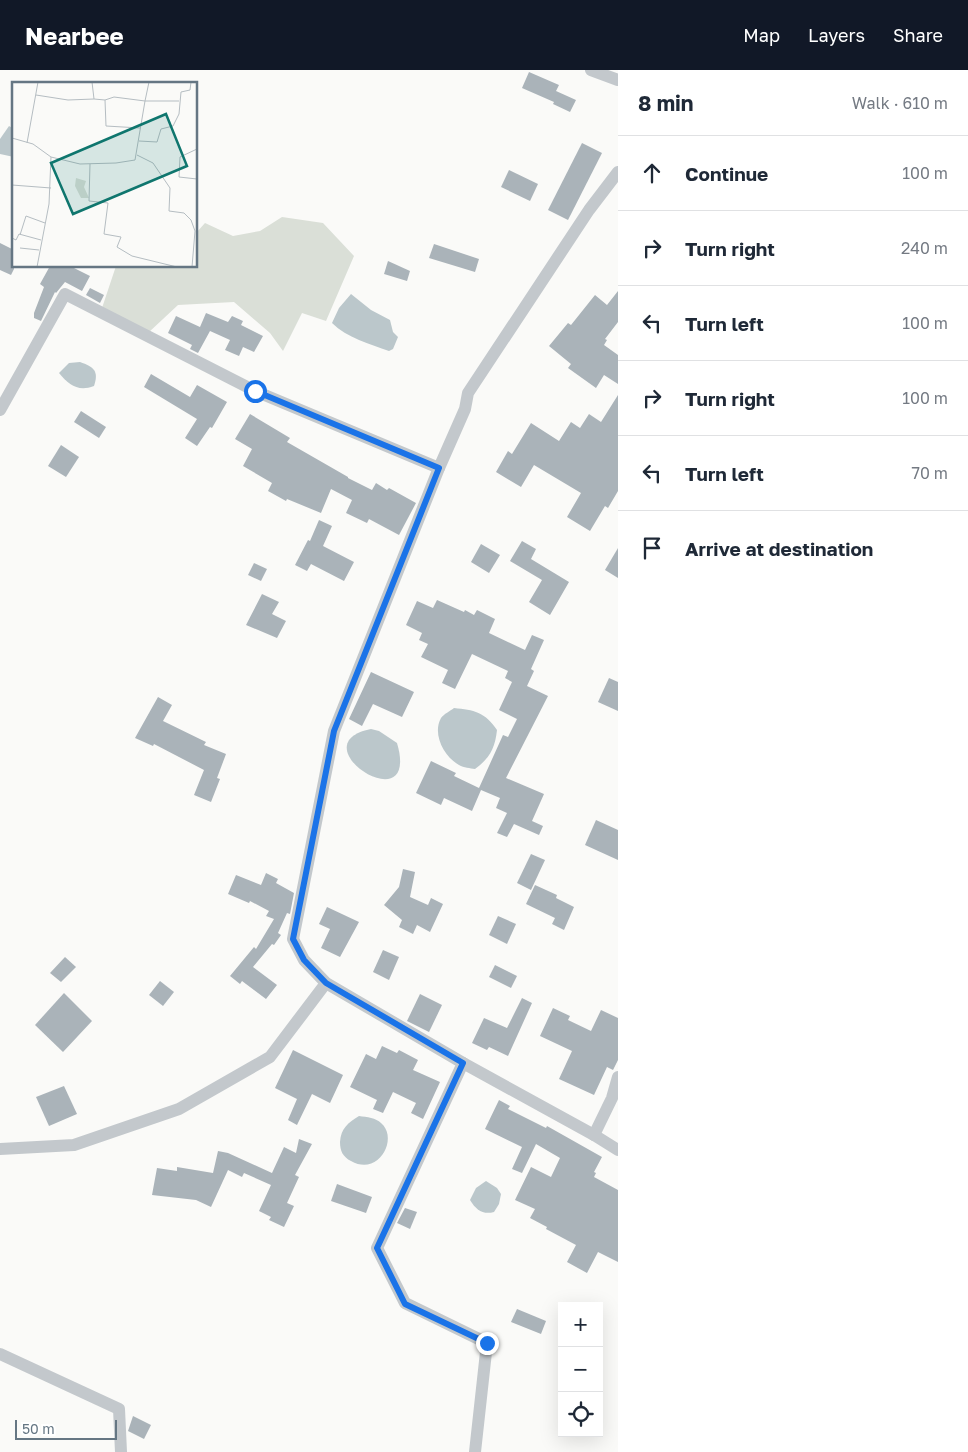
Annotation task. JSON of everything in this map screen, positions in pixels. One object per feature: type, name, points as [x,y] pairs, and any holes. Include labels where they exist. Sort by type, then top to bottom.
[{"type":"street","points":[[591,70],[618,80]]},
{"type":"street","points":[[618,172],[589,210],[468,393],[465,409],[439,468],[334,731],[293,939],[304,960],[326,983],[618,1150]]},
{"type":"street","points":[[0,410],[65,294],[255,391],[439,468]]},
{"type":"street","points":[[0,1149],[74,1145],[179,1110],[270,1058],[326,983]]},
{"type":"street","points":[[463,1063],[377,1248],[405,1304],[487,1343],[475,1452]]},
{"type":"street","points":[[594,1135],[612,1098],[618,1077]]},
{"type":"street","points":[[0,1354],[119,1409],[121,1452]]},
{"type":"shaded area","points":[[9,126],[12,128],[12,157],[0,154],[0,139]]},
{"type":"shaded area","points":[[282,217],[323,223],[354,256],[326,321],[302,313],[283,351],[270,333],[234,302],[178,305],[148,333],[102,308],[115,268],[198,268],[198,231],[205,223],[233,236],[260,231]]},
{"type":"shaded area","points":[[351,294],[371,310],[390,320],[393,332],[398,337],[393,349],[389,351],[359,340],[345,333],[332,323],[339,308]]},
{"type":"shaded area","points":[[80,362],[94,370],[96,377],[94,386],[79,388],[66,381],[59,373],[69,363]]},
{"type":"shaded area","points":[[454,708],[478,713],[488,719],[497,730],[491,752],[475,769],[459,765],[449,757],[441,744],[438,731],[441,718]]},
{"type":"shaded area","points":[[371,729],[379,731],[397,743],[400,767],[393,778],[380,779],[365,772],[353,762],[347,749],[352,737]]},
{"type":"shaded area","points":[[359,1116],[371,1118],[381,1123],[386,1130],[388,1138],[383,1154],[378,1160],[370,1164],[361,1165],[351,1161],[342,1153],[340,1142],[344,1129]]},
{"type":"shaded area","points":[[486,1181],[497,1188],[501,1194],[499,1204],[494,1212],[486,1213],[480,1211],[470,1200],[476,1188]]},
{"type":"building","points":[[529,72],[559,85],[556,91],[576,100],[570,112],[553,104],[554,102],[522,88]]},
{"type":"building","points":[[582,143],[602,153],[568,220],[548,210]]},
{"type":"building","points":[[509,170],[538,184],[530,201],[501,187]]},
{"type":"building","points":[[0,243],[12,249],[12,268],[14,269],[11,275],[0,270]]},
{"type":"building","points":[[434,244],[479,259],[475,272],[429,258]]},
{"type":"building","points":[[388,261],[410,271],[407,281],[384,274]]},
{"type":"building","points":[[49,268],[74,268],[90,276],[82,291],[65,282],[55,292],[41,321],[34,318],[34,313],[44,287],[40,284]]},
{"type":"building","points":[[90,288],[104,295],[100,303],[86,295]]},
{"type":"building","points":[[618,291],[618,322],[605,339],[607,340],[604,345],[618,355],[618,384],[604,375],[596,388],[568,368],[571,364],[549,346],[568,323],[571,325],[595,295],[607,305]]},
{"type":"building","points":[[206,313],[228,322],[232,316],[243,321],[241,325],[263,336],[254,352],[243,347],[239,356],[225,350],[230,340],[210,331],[198,353],[190,349],[192,345],[168,333],[176,316],[200,327]]},
{"type":"building","points":[[151,374],[190,397],[197,385],[227,402],[212,428],[210,427],[197,446],[185,438],[197,419],[144,387]]},
{"type":"building","points":[[618,395],[618,491],[608,508],[605,506],[590,531],[567,517],[581,493],[534,465],[521,487],[496,472],[508,451],[512,454],[531,423],[559,441],[571,422],[580,428],[589,414],[601,422]]},
{"type":"building","points":[[81,411],[106,427],[99,438],[74,422]]},
{"type":"building","points":[[250,414],[290,438],[287,442],[348,478],[372,490],[376,483],[416,503],[399,535],[369,519],[367,523],[346,513],[352,500],[331,489],[321,513],[287,499],[286,501],[268,491],[272,483],[243,466],[252,449],[235,439]]},
{"type":"building","points":[[61,445],[79,457],[66,477],[48,466]]},
{"type":"building","points":[[319,520],[332,526],[323,546],[354,562],[344,581],[311,564],[307,571],[295,565],[308,540],[310,541]]},
{"type":"building","points":[[522,541],[536,549],[531,559],[569,582],[550,615],[529,602],[542,580],[510,561]]},
{"type":"building","points":[[481,544],[500,555],[489,573],[471,562]]},
{"type":"building","points":[[618,548],[618,578],[605,570]]},
{"type":"building","points":[[254,563],[267,569],[261,581],[248,575]]},
{"type":"building","points":[[262,594],[279,602],[272,614],[286,621],[277,638],[246,625]]},
{"type":"building","points":[[437,600],[464,612],[465,610],[474,615],[477,610],[495,619],[489,633],[525,650],[532,635],[544,640],[531,669],[534,671],[527,686],[548,696],[506,778],[544,794],[532,821],[543,826],[539,835],[514,824],[507,837],[497,833],[507,813],[496,808],[500,798],[481,790],[472,811],[444,798],[441,805],[416,793],[431,761],[456,773],[454,776],[479,788],[503,735],[508,737],[517,719],[499,710],[512,682],[505,678],[508,671],[472,654],[455,689],[442,683],[448,670],[421,657],[428,644],[419,640],[422,633],[406,625],[417,601],[433,608]]},
{"type":"building","points":[[371,672],[414,692],[402,717],[373,704],[362,726],[349,719]]},
{"type":"building","points":[[609,678],[618,682],[618,711],[598,702]]},
{"type":"building","points":[[158,697],[172,705],[163,721],[206,742],[204,745],[226,754],[217,778],[220,779],[211,802],[194,795],[204,770],[154,744],[153,746],[135,738]]},
{"type":"building","points":[[596,820],[618,830],[618,860],[585,845]]},
{"type":"building","points":[[531,854],[545,860],[531,890],[517,883]]},
{"type":"building","points":[[403,869],[415,872],[410,897],[428,905],[431,898],[443,904],[430,932],[417,925],[413,934],[399,927],[402,920],[384,905],[399,887]]},
{"type":"building","points":[[266,873],[278,879],[276,883],[294,893],[290,914],[287,913],[278,933],[281,935],[253,967],[277,985],[266,999],[242,981],[240,984],[230,976],[254,947],[256,949],[274,919],[266,916],[269,911],[250,901],[249,903],[228,894],[236,875],[261,885]]},
{"type":"building","points":[[535,885],[557,895],[556,898],[574,907],[564,930],[552,924],[555,918],[526,904]]},
{"type":"building","points":[[327,907],[359,922],[340,957],[321,948],[330,929],[319,924]]},
{"type":"building","points":[[498,916],[516,924],[507,944],[489,935]]},
{"type":"building","points":[[383,950],[399,957],[389,980],[373,972]]},
{"type":"building","points":[[65,957],[76,967],[61,982],[50,973]]},
{"type":"building","points":[[495,965],[517,976],[511,988],[489,977]]},
{"type":"building","points":[[160,981],[174,992],[163,1006],[149,995]]},
{"type":"building","points":[[64,993],[92,1021],[63,1052],[35,1025]]},
{"type":"building","points":[[420,994],[442,1005],[429,1032],[407,1021]]},
{"type":"building","points":[[522,998],[532,1003],[508,1056],[489,1047],[487,1050],[472,1043],[484,1018],[507,1028]]},
{"type":"building","points":[[553,1008],[570,1016],[568,1020],[591,1031],[601,1010],[618,1018],[618,1060],[613,1070],[607,1067],[594,1095],[559,1079],[572,1051],[540,1036]]},
{"type":"building","points":[[382,1046],[397,1053],[399,1050],[418,1060],[413,1070],[440,1082],[423,1119],[411,1113],[416,1103],[393,1092],[383,1113],[373,1109],[377,1100],[350,1087],[366,1054],[376,1059]]},
{"type":"building","points":[[293,1050],[343,1075],[330,1103],[312,1094],[297,1125],[288,1120],[297,1099],[275,1088]]},
{"type":"building","points":[[64,1086],[77,1114],[49,1126],[36,1097]]},
{"type":"building","points":[[499,1100],[510,1106],[508,1109],[546,1128],[547,1126],[602,1157],[594,1172],[596,1173],[594,1177],[618,1190],[618,1262],[598,1252],[587,1273],[567,1262],[576,1245],[530,1218],[535,1209],[515,1200],[531,1167],[551,1177],[560,1158],[536,1144],[522,1173],[512,1169],[522,1147],[485,1129]]},
{"type":"building","points":[[299,1139],[312,1144],[295,1175],[299,1177],[287,1203],[294,1206],[284,1227],[269,1220],[271,1217],[259,1211],[271,1185],[244,1173],[242,1177],[228,1170],[211,1207],[196,1200],[152,1195],[157,1168],[177,1171],[177,1167],[213,1173],[218,1151],[228,1153],[272,1173],[284,1147],[296,1153]]},
{"type":"building","points":[[337,1184],[372,1197],[366,1213],[331,1201]]},
{"type":"building","points":[[405,1208],[417,1212],[410,1229],[397,1223]]},
{"type":"building","points":[[517,1309],[546,1321],[541,1334],[511,1322]]},
{"type":"building","points":[[133,1416],[151,1425],[144,1439],[128,1431]]},
{"type":"route","points":[[255,391],[439,468],[334,731],[293,939],[304,960],[326,983],[463,1063],[377,1248],[405,1304],[487,1343]]}]
